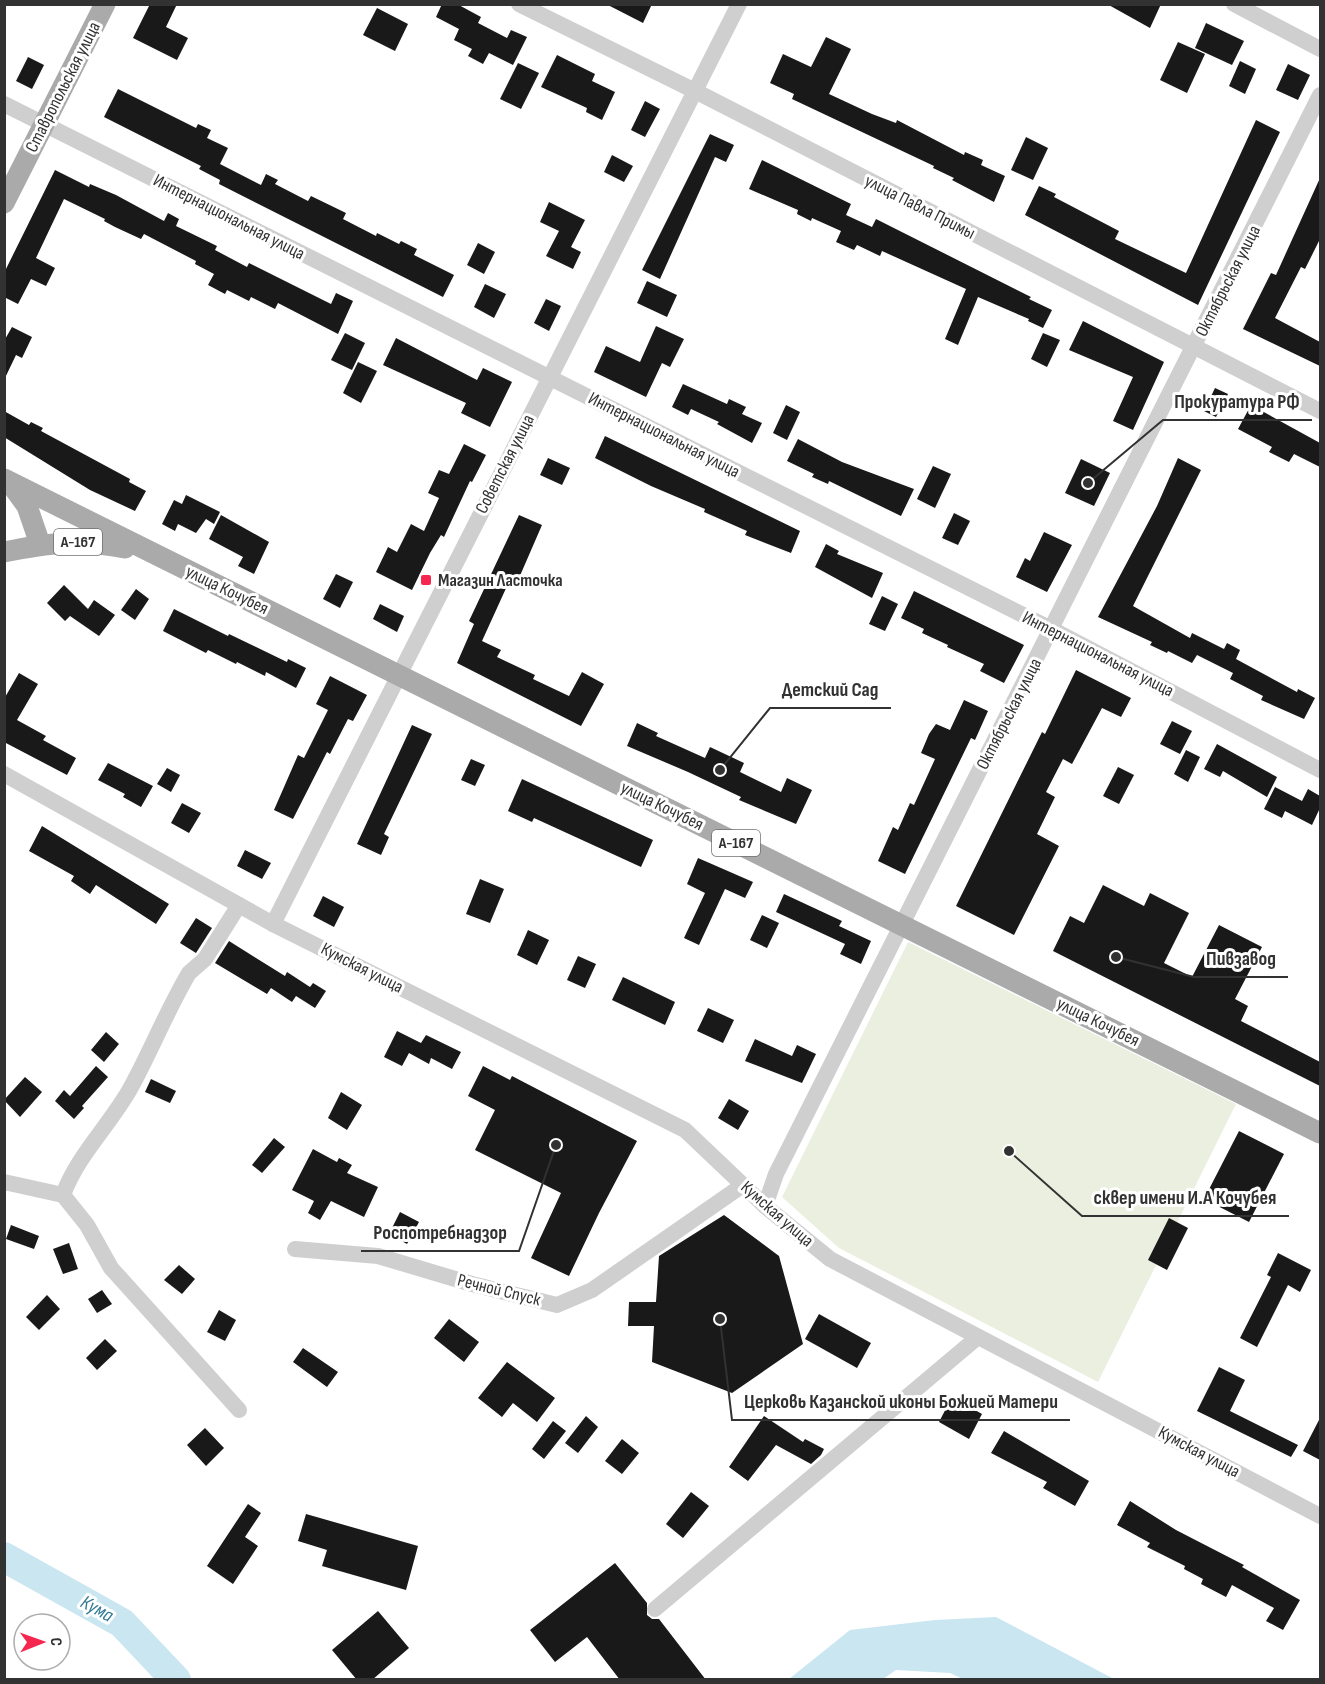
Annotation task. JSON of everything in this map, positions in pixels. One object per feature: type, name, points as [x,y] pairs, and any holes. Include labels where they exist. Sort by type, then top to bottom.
[{"type":"main road","name":"Ставропольская улица","points":[[4,202],[105,4]]},
{"type":"main road","name":"улица Кочубея","points":[[7,480],[1320,1133]]},
{"type":"main road","points":[[7,480],[27,506],[40,544]]},
{"type":"main road","name":"А-167","points":[[4,552],[40,544],[93,541],[152,554]]},
{"type":"street","name":"улица Павла Примы","points":[[519,4],[695,91],[1320,411]]},
{"type":"street","name":"Советская улица","points":[[273,924],[739,4]]},
{"type":"street","points":[[1233,4],[1320,49]]},
{"type":"street","name":"Октябрьская улица","points":[[765,1206],[776,1174],[900,924],[1053,630],[1320,95]]},
{"type":"street","name":"Интернациональная улица","points":[[4,104],[1053,630],[1320,770]]},
{"type":"street","name":"Кумская улица","points":[[4,774],[273,924],[686,1130],[765,1206],[830,1259],[1320,1516]]},
{"type":"street","points":[[63,1195],[71,1172],[101,1135],[130,1089],[189,973],[205,959],[239,905]]},
{"type":"street","points":[[4,1182],[63,1195],[87,1225],[111,1268],[239,1410]]},
{"type":"street","name":"Речной Спуск","points":[[294,1250],[378,1256],[471,1284],[557,1305],[592,1290],[743,1185]]},
{"type":"street","points":[[655,1610],[978,1336]]},
{"type":"green space","points":[[908,942],[1236,1104],[1098,1382],[839,1248],[782,1197]]},
{"type":"water","points":[[996,1617],[1114,1679],[965,1680],[950,1673],[896,1670],[883,1679],[789,1679],[850,1630],[935,1620]]},
{"type":"building","points":[[150,4],[177,4],[166,27],[188,38],[177,60],[133,38]]},
{"type":"building","points":[[442,4],[457,4],[481,17],[478,23],[507,38],[511,30],[527,37],[513,65],[489,53],[483,64],[468,56],[472,49],[454,40],[459,29],[436,17]]},
{"type":"building","points":[[606,4],[652,4],[643,23]]},
{"type":"building","points":[[1107,4],[1161,4],[1150,28]]},
{"type":"building","points":[[377,8],[408,24],[395,51],[363,35]]},
{"type":"building","points":[[1206,23],[1244,41],[1232,65],[1195,48]]},
{"type":"building","points":[[826,37],[851,49],[829,94],[872,114],[896,123],[897,120],[964,155],[965,152],[983,160],[981,165],[1005,176],[994,202],[952,180],[954,178],[933,168],[934,166],[792,99],[794,94],[770,83],[783,54],[811,67]]},
{"type":"building","points":[[1178,42],[1205,54],[1187,93],[1160,80]]},
{"type":"building","points":[[557,55],[595,74],[592,81],[615,92],[602,120],[586,112],[587,108],[541,87]]},
{"type":"building","points":[[28,57],[44,65],[32,89],[16,81]]},
{"type":"building","points":[[1240,61],[1256,69],[1245,94],[1229,86]]},
{"type":"building","points":[[518,63],[539,73],[521,109],[500,99]]},
{"type":"building","points":[[1288,64],[1310,75],[1298,100],[1276,90]]},
{"type":"building","points":[[118,89],[196,128],[198,124],[211,130],[207,138],[228,148],[220,164],[261,185],[266,174],[278,180],[275,184],[308,201],[311,196],[346,213],[343,219],[376,236],[377,233],[399,244],[401,241],[417,249],[414,255],[454,275],[443,297],[219,184],[220,180],[199,169],[201,166],[104,117]]},
{"type":"building","points":[[645,101],[660,109],[645,137],[631,130]]},
{"type":"building","points":[[1256,120],[1280,132],[1198,305],[1025,215],[1039,186],[1056,194],[1054,197],[1119,231],[1115,239],[1186,273]]},
{"type":"building","points":[[710,134],[734,145],[726,162],[715,157],[660,279],[642,270]]},
{"type":"building","points":[[1026,137],[1048,148],[1033,180],[1011,170]]},
{"type":"building","points":[[612,155],[633,166],[624,182],[604,172]]},
{"type":"building","points":[[762,160],[851,204],[846,215],[872,227],[876,219],[1031,297],[1029,299],[1052,310],[1043,328],[1028,321],[1029,319],[978,297],[958,345],[945,339],[966,289],[882,251],[880,256],[857,245],[854,250],[836,242],[841,231],[812,218],[811,221],[797,214],[798,210],[749,189]]},
{"type":"building","points":[[55,170],[89,187],[90,184],[116,195],[164,221],[168,213],[179,219],[176,226],[217,246],[215,250],[247,267],[249,263],[331,304],[336,293],[353,301],[338,334],[278,303],[275,309],[251,297],[249,301],[227,290],[225,294],[208,285],[214,274],[195,264],[196,261],[144,234],[141,239],[115,227],[104,221],[105,219],[64,199],[36,258],[55,268],[46,286],[31,279],[18,304],[4,297],[4,273]]},
{"type":"building","points":[[1320,178],[1320,239],[1305,269],[1301,267],[1275,318],[1320,342],[1320,366],[1243,329],[1271,273],[1276,275]]},
{"type":"building","points":[[549,202],[585,220],[571,247],[581,252],[573,269],[546,256],[559,231],[540,222]]},
{"type":"building","points":[[478,243],[495,252],[484,274],[467,265]]},
{"type":"building","points":[[647,281],[677,295],[667,317],[637,303]]},
{"type":"building","points":[[485,284],[506,294],[494,318],[474,307]]},
{"type":"building","points":[[546,299],[561,306],[549,331],[534,323]]},
{"type":"building","points":[[1083,321],[1164,362],[1133,430],[1113,421],[1133,377],[1069,350]]},
{"type":"building","points":[[656,326],[684,339],[670,367],[662,363],[646,397],[594,372],[606,346],[640,362]]},
{"type":"building","points":[[12,327],[32,337],[22,358],[16,355],[4,380],[4,341]]},
{"type":"building","points":[[345,333],[365,343],[352,370],[331,360]]},
{"type":"building","points":[[1043,333],[1060,340],[1047,367],[1031,359]]},
{"type":"building","points":[[396,338],[477,380],[483,368],[512,382],[490,427],[461,413],[466,403],[383,365]]},
{"type":"building","points":[[358,362],[377,371],[361,403],[343,393]]},
{"type":"building","points":[[683,384],[727,404],[729,399],[746,407],[742,414],[762,423],[752,443],[717,424],[719,422],[691,409],[688,415],[672,407]]},
{"type":"building","points":[[1215,388],[1228,394],[1216,417],[1204,411]]},
{"type":"building","points":[[786,405],[800,412],[787,440],[773,433]]},
{"type":"building","points":[[1251,405],[1320,443],[1320,467],[1294,454],[1289,462],[1269,452],[1272,447],[1238,429]]},
{"type":"building","points":[[4,411],[29,425],[31,422],[43,428],[41,431],[130,479],[129,482],[146,491],[135,511],[90,490],[4,437]]},
{"type":"building","points":[[605,436],[800,531],[791,553],[745,535],[747,531],[704,512],[705,509],[651,486],[595,458]]},
{"type":"building","points":[[798,439],[842,462],[914,489],[901,516],[829,481],[828,484],[812,477],[814,474],[787,461]]},
{"type":"building","points":[[464,444],[486,455],[472,482],[470,481],[444,537],[441,535],[430,553],[412,590],[376,572],[388,547],[397,552],[411,524],[424,531],[439,498],[428,493],[439,470],[449,474]]},
{"type":"building","points":[[548,458],[570,468],[562,485],[540,475]]},
{"type":"building","points":[[1178,458],[1201,470],[1133,606],[1190,638],[1192,633],[1224,649],[1227,643],[1240,650],[1236,659],[1297,692],[1298,689],[1315,698],[1304,719],[1261,700],[1263,696],[1230,679],[1233,673],[1197,655],[1192,663],[1150,645],[1152,642],[1098,617],[1157,506]]},
{"type":"building","points":[[1081,459],[1110,473],[1094,506],[1065,493]]},
{"type":"building","points":[[933,466],[951,474],[935,508],[917,499]]},
{"type":"building","points":[[186,495],[220,512],[214,524],[206,519],[196,533],[178,524],[175,531],[162,524],[174,500],[182,504]]},
{"type":"building","points":[[954,513],[970,521],[958,545],[942,538]]},
{"type":"building","points":[[221,515],[269,542],[254,574],[238,566],[243,557],[209,539]]},
{"type":"building","points":[[519,515],[542,525],[519,578],[512,575],[482,641],[501,650],[497,657],[535,675],[533,679],[569,696],[582,672],[604,684],[581,726],[457,663],[474,624],[469,621]]},
{"type":"building","points":[[1044,532],[1072,545],[1047,592],[1016,577],[1025,558],[1030,561]]},
{"type":"building","points":[[826,544],[839,551],[837,554],[883,573],[872,598],[815,567]]},
{"type":"building","points":[[336,574],[353,582],[340,608],[323,599]]},
{"type":"building","points":[[64,585],[88,609],[94,600],[115,615],[99,636],[70,616],[65,621],[47,603]]},
{"type":"building","points":[[136,589],[149,599],[135,620],[121,610]]},
{"type":"building","points":[[914,591],[1024,645],[1004,683],[980,671],[984,664],[947,647],[948,645],[922,633],[924,629],[901,618]]},
{"type":"building","points":[[882,596],[898,604],[885,631],[869,624]]},
{"type":"building","points":[[380,604],[404,616],[397,632],[373,619]]},
{"type":"building","points":[[174,609],[228,636],[229,634],[287,662],[288,659],[306,668],[296,688],[266,672],[265,676],[208,650],[206,653],[163,631]]},
{"type":"building","points":[[1076,670],[1131,698],[1121,717],[1102,708],[1072,764],[1063,759],[1046,792],[1055,797],[1037,834],[1059,846],[1014,935],[956,906],[1042,732],[1045,734]]},
{"type":"building","points":[[19,673],[38,684],[17,720],[46,736],[43,740],[76,758],[67,775],[4,742],[4,699]]},
{"type":"building","points":[[330,676],[367,695],[353,721],[348,719],[330,754],[327,752],[293,819],[274,810],[298,755],[304,758],[328,710],[316,704]]},
{"type":"building","points":[[964,700],[988,711],[975,740],[971,738],[905,874],[878,861],[893,827],[898,830],[910,803],[914,805],[935,759],[921,753],[929,734],[936,724],[950,730]]},
{"type":"building","points":[[1172,721],[1192,731],[1180,754],[1160,744]]},
{"type":"building","points":[[637,723],[658,733],[656,736],[705,758],[710,747],[744,763],[740,772],[781,792],[787,778],[812,790],[796,824],[739,800],[741,797],[627,746]]},
{"type":"building","points":[[412,725],[432,734],[384,834],[389,837],[381,855],[357,844]]},
{"type":"building","points":[[1217,744],[1277,777],[1267,797],[1223,771],[1220,777],[1204,769]]},
{"type":"building","points":[[1186,750],[1200,757],[1188,782],[1174,774]]},
{"type":"building","points":[[471,759],[485,765],[475,786],[461,780]]},
{"type":"building","points":[[108,763],[153,786],[141,807],[123,797],[125,794],[98,780]]},
{"type":"building","points":[[1118,767],[1134,775],[1119,804],[1103,796]]},
{"type":"building","points":[[167,768],[180,775],[171,792],[157,784]]},
{"type":"building","points":[[522,779],[653,840],[641,867],[534,818],[532,822],[508,811]]},
{"type":"building","points":[[1275,787],[1302,801],[1308,789],[1320,796],[1320,808],[1312,825],[1285,811],[1282,818],[1264,809]]},
{"type":"building","points":[[182,803],[201,813],[189,833],[171,823]]},
{"type":"building","points":[[42,826],[169,904],[156,924],[96,885],[90,894],[71,881],[74,876],[29,851]]},
{"type":"building","points":[[245,850],[271,863],[262,879],[237,866]]},
{"type":"building","points":[[698,858],[753,882],[745,898],[725,889],[699,945],[684,938],[705,893],[687,884]]},
{"type":"building","points":[[480,879],[504,889],[490,923],[466,914]]},
{"type":"building","points":[[1103,885],[1144,906],[1150,893],[1189,913],[1164,963],[1192,977],[1219,925],[1262,947],[1235,999],[1248,1006],[1241,1021],[1320,1062],[1320,1086],[1053,951],[1070,916],[1084,923]]},
{"type":"building","points":[[784,894],[842,921],[839,926],[871,941],[861,964],[840,954],[845,944],[776,912]]},
{"type":"building","points":[[323,896],[344,907],[334,927],[313,916]]},
{"type":"building","points":[[762,915],[779,923],[767,948],[750,940]]},
{"type":"building","points":[[196,918],[212,928],[196,953],[180,943]]},
{"type":"building","points":[[528,930],[549,940],[537,965],[517,955]]},
{"type":"building","points":[[229,941],[285,976],[287,972],[310,987],[313,983],[326,991],[315,1008],[296,996],[292,1002],[271,988],[267,994],[215,963]]},
{"type":"building","points":[[578,956],[596,964],[585,988],[567,980]]},
{"type":"building","points":[[623,977],[675,1002],[665,1025],[612,1000]]},
{"type":"building","points":[[708,1008],[734,1020],[723,1043],[697,1031]]},
{"type":"building","points":[[397,1031],[421,1043],[426,1035],[461,1052],[452,1069],[431,1058],[429,1064],[409,1053],[402,1066],[384,1057]]},
{"type":"building","points":[[106,1032],[119,1044],[104,1062],[91,1050]]},
{"type":"building","points":[[755,1039],[792,1056],[797,1045],[816,1054],[802,1083],[745,1061]]},
{"type":"building","points":[[96,1066],[108,1077],[82,1106],[84,1108],[74,1119],[55,1101],[64,1090],[70,1096]]},
{"type":"building","points":[[483,1066],[510,1080],[512,1076],[637,1141],[569,1276],[531,1258],[561,1193],[475,1150],[495,1110],[468,1096]]},
{"type":"building","points":[[25,1077],[42,1092],[20,1117],[4,1100]]},
{"type":"building","points":[[151,1079],[176,1091],[170,1103],[145,1092]]},
{"type":"building","points":[[341,1092],[362,1105],[347,1130],[328,1118]]},
{"type":"building","points":[[729,1099],[749,1111],[738,1130],[718,1118]]},
{"type":"building","points":[[1239,1131],[1284,1154],[1249,1222],[1204,1199]]},
{"type":"building","points":[[274,1138],[285,1147],[262,1173],[252,1165]]},
{"type":"building","points":[[313,1149],[337,1162],[339,1158],[352,1165],[347,1173],[378,1187],[364,1217],[331,1201],[320,1220],[308,1213],[314,1201],[292,1190]]},
{"type":"building","points":[[400,1212],[419,1222],[407,1244],[389,1234]]},
{"type":"building","points":[[724,1215],[779,1256],[803,1344],[732,1393],[652,1362],[654,1326],[628,1326],[629,1302],[656,1302],[659,1256]]},
{"type":"building","points":[[1169,1218],[1188,1228],[1167,1270],[1148,1260]]},
{"type":"building","points":[[11,1225],[39,1236],[34,1249],[6,1239]]},
{"type":"building","points":[[69,1243],[78,1269],[63,1274],[53,1249]]},
{"type":"building","points":[[1278,1253],[1311,1270],[1300,1292],[1288,1285],[1257,1347],[1240,1338],[1271,1277],[1267,1275]]},
{"type":"building","points":[[179,1265],[195,1279],[182,1294],[164,1280]]},
{"type":"building","points":[[102,1290],[112,1304],[97,1313],[88,1299]]},
{"type":"building","points":[[47,1295],[60,1309],[39,1330],[26,1317]]},
{"type":"building","points":[[219,1310],[236,1320],[225,1341],[207,1332]]},
{"type":"building","points":[[819,1314],[871,1343],[857,1368],[805,1339]]},
{"type":"building","points":[[449,1319],[479,1342],[464,1362],[434,1338]]},
{"type":"building","points":[[105,1339],[117,1351],[97,1370],[86,1358]]},
{"type":"building","points":[[303,1348],[338,1372],[327,1387],[293,1362]]},
{"type":"building","points":[[507,1362],[555,1398],[537,1422],[513,1403],[502,1417],[478,1398]]},
{"type":"building","points":[[1219,1367],[1245,1380],[1230,1411],[1298,1445],[1291,1457],[1197,1411]]},
{"type":"building","points":[[952,1397],[982,1414],[969,1439],[939,1422]]},
{"type":"building","points":[[586,1416],[598,1427],[578,1453],[565,1443]]},
{"type":"building","points":[[764,1416],[803,1442],[805,1439],[824,1449],[821,1455],[811,1464],[776,1445],[748,1481],[729,1467]]},
{"type":"building","points":[[1320,1418],[1320,1460],[1303,1451]]},
{"type":"building","points":[[553,1421],[566,1431],[544,1459],[532,1449]]},
{"type":"building","points":[[205,1428],[224,1448],[206,1466],[187,1445]]},
{"type":"building","points":[[1004,1431],[1089,1481],[1075,1506],[1043,1488],[1047,1482],[991,1453]]},
{"type":"building","points":[[622,1439],[639,1453],[622,1474],[605,1461]]},
{"type":"building","points":[[691,1492],[709,1506],[683,1538],[666,1524]]},
{"type":"building","points":[[1130,1501],[1176,1530],[1244,1565],[1242,1567],[1300,1600],[1283,1630],[1266,1621],[1274,1608],[1232,1585],[1226,1597],[1201,1584],[1203,1579],[1184,1569],[1185,1566],[1147,1547],[1150,1543],[1117,1525]]},
{"type":"building","points":[[248,1504],[261,1513],[245,1537],[258,1546],[233,1584],[207,1566]]},
{"type":"building","points":[[306,1514],[418,1546],[406,1590],[322,1566],[327,1550],[298,1541]]},
{"type":"building","points":[[615,1563],[647,1603],[647,1615],[652,1619],[659,1619],[706,1680],[620,1680],[587,1637],[555,1662],[530,1630]]},
{"type":"building","points":[[378,1611],[409,1648],[372,1680],[357,1680],[332,1650]]},
{"type":"waterway","name":"Кума","points":[[4,1557],[122,1623],[176,1680]]},
{"type":"place","name":"Прокуратура РФ","points":[[1088,483]]},
{"type":"place","name":"Магазин Ласточка","points":[[426,580]]},
{"type":"place","name":"Детский Сад","points":[[720,770]]},
{"type":"place","name":"Пивзавод","points":[[1116,957]]},
{"type":"place","name":"Роспотребнадзор","points":[[556,1145]]},
{"type":"place","name":"сквер имени И.А Кочубея","points":[[1009,1151]]},
{"type":"place","name":"Церковь Казанской иконы Божией Матери","points":[[720,1319]]}]
